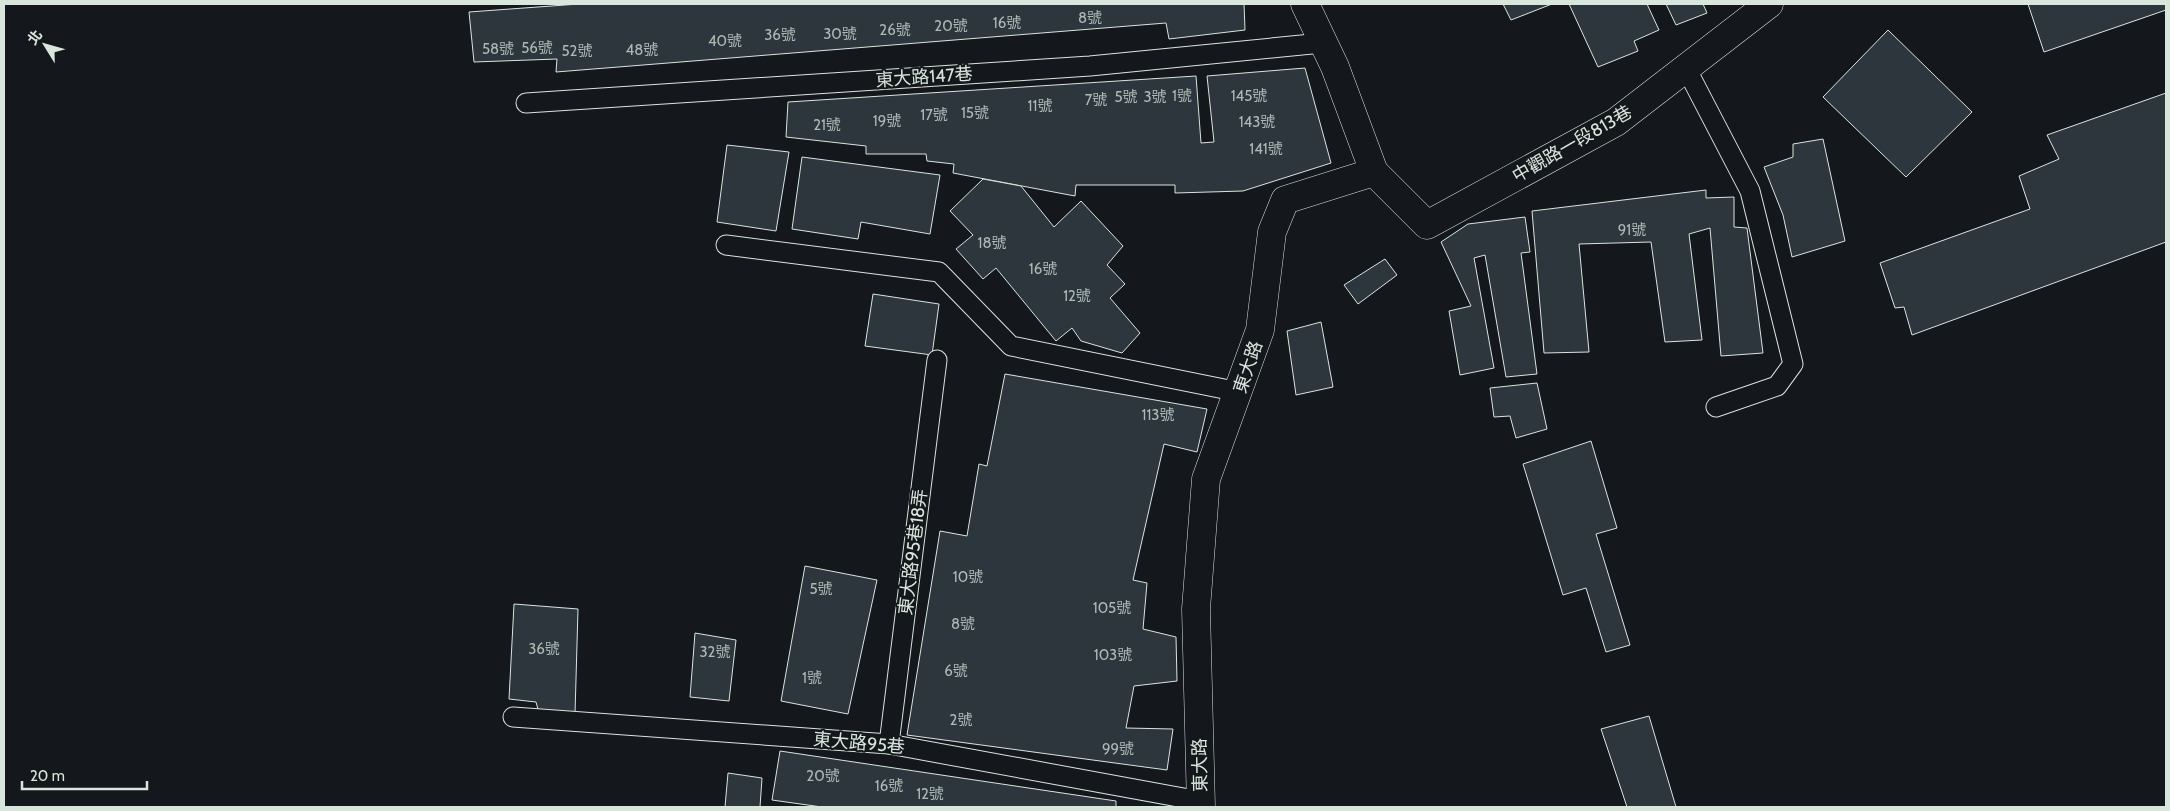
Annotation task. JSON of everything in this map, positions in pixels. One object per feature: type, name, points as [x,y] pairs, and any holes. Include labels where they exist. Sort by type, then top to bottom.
[{"type":"street","points":[[1305,4],[1335,67],[1374,172]]},
{"type":"street","name":"中觀路一段813巷","points":[[1374,172],[1427,225],[1616,122],[1769,4]]},
{"type":"street","name":"東大路","points":[[1200,804],[1196,609],[1206,479],[1260,330],[1272,232],[1285,200],[1374,172]]},
{"type":"lane","name":"東大路147巷","points":[[526,104],[1090,66],[1322,43]]},
{"type":"lane","points":[[1686,68],[1750,191],[1793,364],[1777,386],[1716,407]]},
{"type":"lane","points":[[726,245],[939,272],[1011,346],[1239,392]]},
{"type":"lane","name":"東大路95巷18弄","points":[[889,744],[937,360]]},
{"type":"lane","name":"東大路95巷","points":[[513,717],[889,744],[1200,804]]},
{"type":"building","points":[[579,4],[1244,4],[1245,30],[1169,39],[1166,23],[556,72],[557,59],[474,62],[469,12]]},
{"type":"building","points":[[1503,4],[1552,4],[1511,20]]},
{"type":"building","points":[[1569,4],[1647,4],[1659,30],[1634,41],[1638,51],[1598,67]]},
{"type":"building","points":[[1666,4],[1703,4],[1707,13],[1676,25]]},
{"type":"building","points":[[2028,4],[2166,4],[2166,10],[2044,52]]},
{"type":"building","points":[[1888,30],[1972,112],[1906,177],[1823,97]]},
{"type":"building","points":[[1305,68],[1331,163],[1243,191],[1175,193],[1175,185],[1076,185],[1075,196],[953,173],[954,164],[927,161],[926,154],[866,154],[866,146],[786,137],[788,102],[1196,76],[1201,143],[1214,142],[1207,76]]},
{"type":"building","points":[[2166,93],[2166,242],[1912,335],[1904,307],[1895,308],[1880,263],[2030,209],[2019,176],[2059,159],[2047,135]]},
{"type":"building","points":[[1823,139],[1845,241],[1792,257],[1783,215],[1764,167],[1793,157],[1793,144]]},
{"type":"building","points":[[727,145],[789,152],[776,231],[717,222]]},
{"type":"building","points":[[802,157],[940,175],[930,234],[861,222],[858,239],[792,229]]},
{"type":"building","points":[[983,179],[1021,186],[1054,227],[1081,201],[1123,246],[1107,265],[1125,284],[1110,298],[1140,333],[1122,353],[1081,341],[1072,328],[1056,341],[996,268],[983,279],[956,249],[973,235],[950,211]]},
{"type":"building","points":[[1706,190],[1706,198],[1734,197],[1734,227],[1747,228],[1763,353],[1721,356],[1710,228],[1689,234],[1702,340],[1665,342],[1651,242],[1579,244],[1589,352],[1544,353],[1532,211]]},
{"type":"building","points":[[1525,217],[1530,252],[1521,253],[1537,374],[1506,377],[1485,255],[1474,258],[1494,368],[1460,375],[1449,311],[1471,306],[1441,242],[1468,224]]},
{"type":"building","points":[[1385,259],[1397,275],[1358,304],[1344,285]]},
{"type":"building","points":[[873,294],[939,304],[932,355],[865,346]]},
{"type":"building","points":[[1321,322],[1333,387],[1296,395],[1287,331]]},
{"type":"building","points":[[1005,374],[1207,409],[1197,452],[1164,444],[1133,580],[1147,583],[1143,629],[1176,637],[1177,681],[1134,686],[1126,728],[1173,729],[1167,770],[907,735],[940,531],[967,536],[979,464],[987,466]]},
{"type":"building","points":[[1537,383],[1547,429],[1516,438],[1510,416],[1494,417],[1490,388]]},
{"type":"building","points":[[1591,441],[1617,528],[1596,534],[1630,645],[1606,652],[1586,588],[1563,595],[1523,464]]},
{"type":"building","points":[[805,566],[877,580],[848,714],[781,701]]},
{"type":"building","points":[[514,604],[578,609],[575,714],[539,713],[536,702],[509,699]]},
{"type":"building","points":[[695,633],[736,640],[729,701],[690,697]]},
{"type":"building","points":[[1649,716],[1676,807],[1627,807],[1601,729]]},
{"type":"building","points":[[780,751],[1116,801],[1116,807],[822,807],[772,800]]},
{"type":"building","points":[[728,773],[762,778],[760,807],[725,807]]}]
